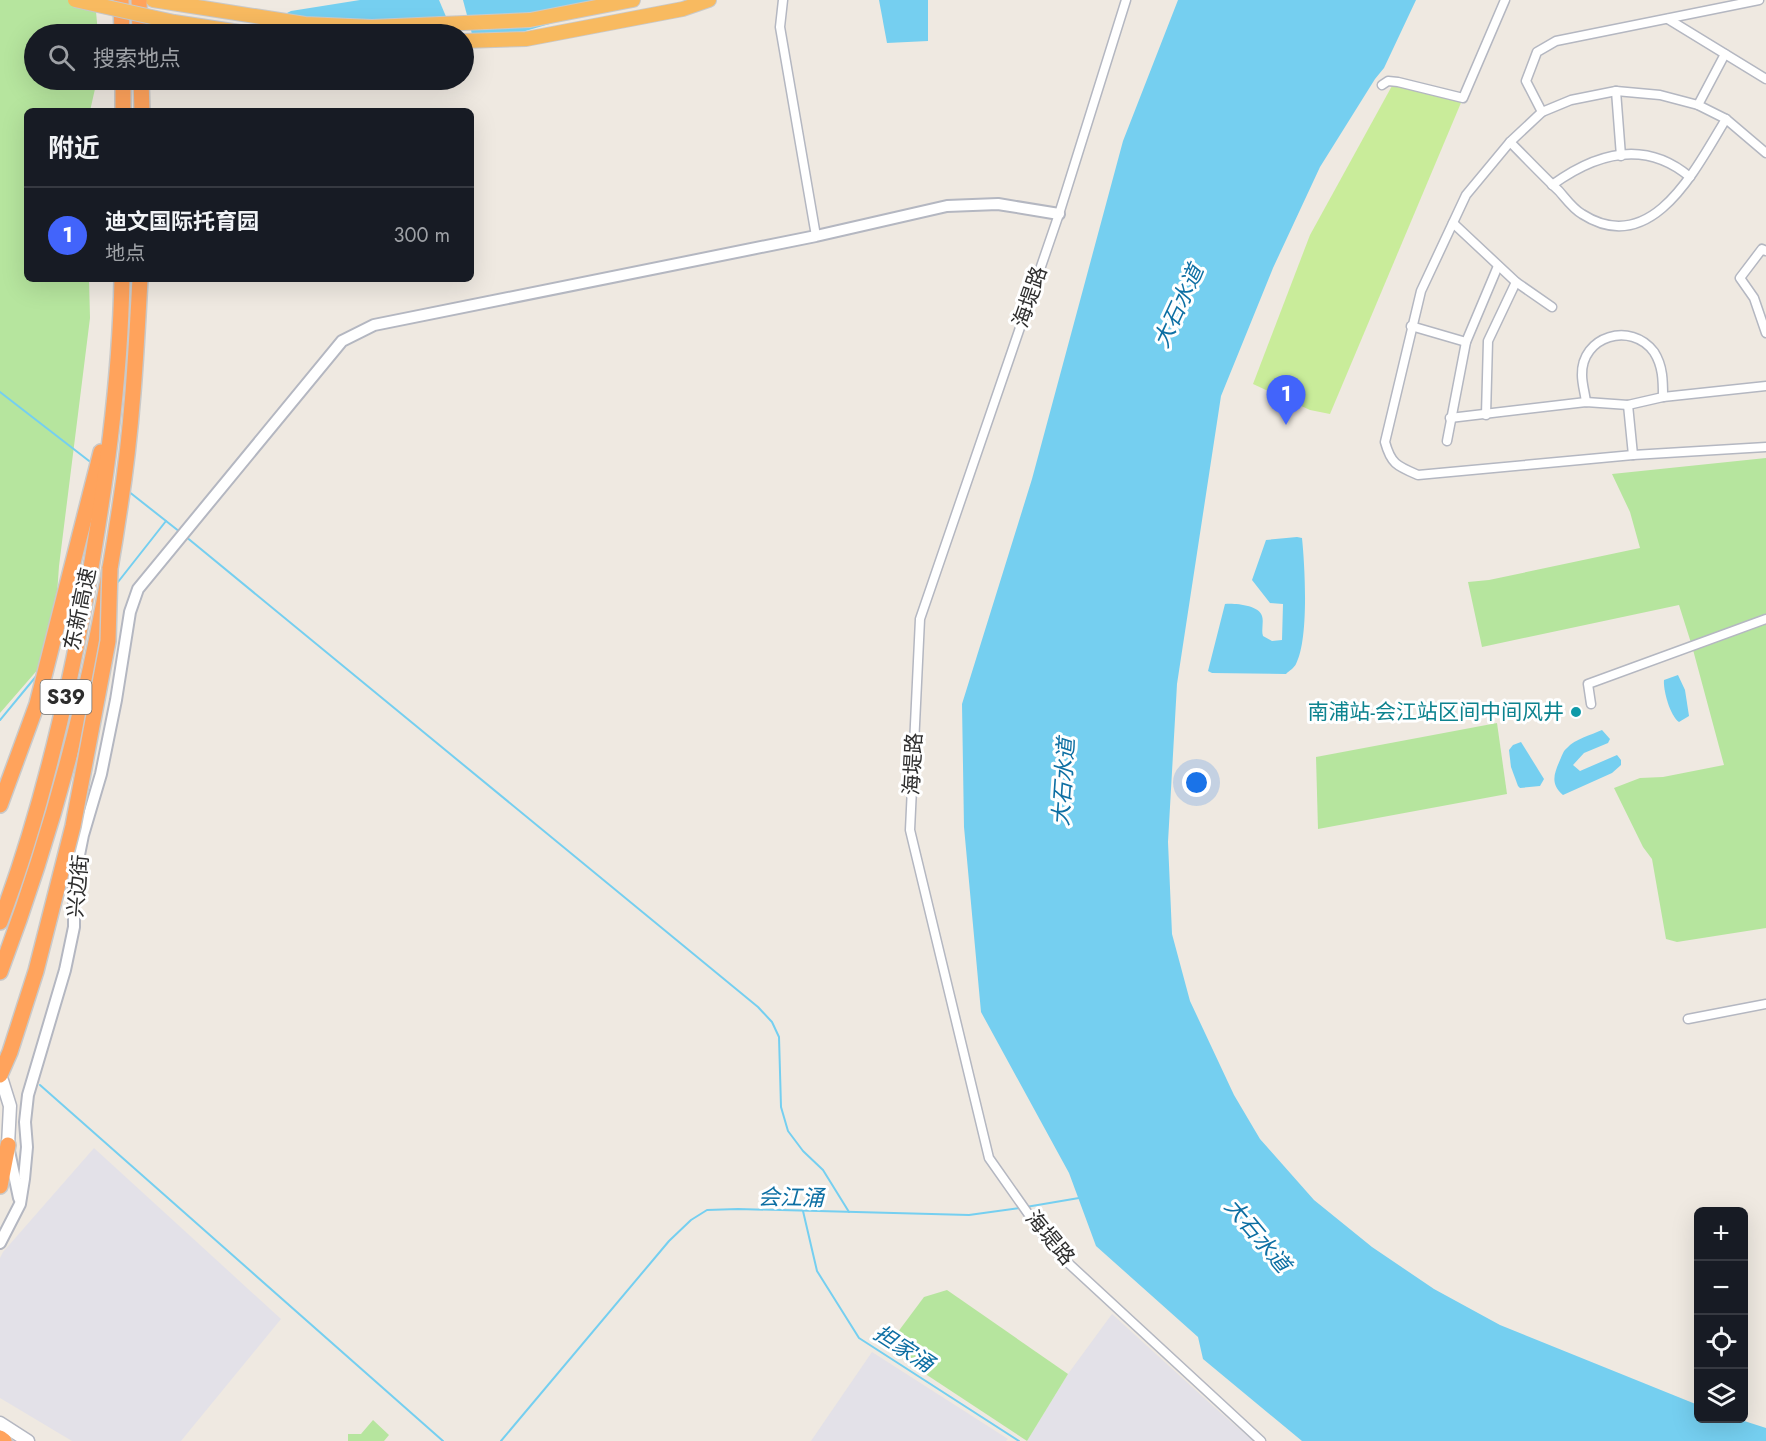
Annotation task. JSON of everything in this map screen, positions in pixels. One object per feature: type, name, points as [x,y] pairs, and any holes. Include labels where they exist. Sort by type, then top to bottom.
[{"type":"highway","points":[[75,0],[187,24]]},
{"type":"highway","points":[[121,0],[122,24]]},
{"type":"highway","points":[[140,0],[140,24]]},
{"type":"highway","points":[[153,0],[305,24]]},
{"type":"highway","points":[[440,24],[530,20],[633,0]]},
{"type":"highway","points":[[474,41],[526,39],[683,9],[709,0]]},
{"type":"highway","points":[[123,90],[123,108]]},
{"type":"highway","points":[[141,90],[142,108]]},
{"type":"highway","name":"东新高速","points":[[0,922],[26,843],[66,698],[105,488],[115,394],[122,282]]},
{"type":"highway","name":"东新高速","points":[[0,972],[23,911],[70,748],[110,568],[124,478],[135,370],[140,282]]},
{"type":"highway","points":[[0,805],[37,704],[115,394]]},
{"type":"highway","points":[[0,1073],[36,971],[73,826],[108,641],[110,568]]},
{"type":"highway","points":[[0,1186],[8,1145]]},
{"type":"highway","points":[[0,1438],[4,1441]]},
{"type":"main road","points":[[0,1073],[9,1106],[8,1145]]},
{"type":"main road","points":[[0,1423],[28,1441]]},
{"type":"street","points":[[783,0],[780,27],[816,236]]},
{"type":"street","name":"海堤路","points":[[1126,0],[1059,214],[920,619],[910,830],[989,1158],[1053,1249],[1261,1441]]},
{"type":"street","points":[[1382,86],[1388,81],[1398,82],[1463,98],[1506,0]]},
{"type":"street","points":[[1542,112],[1526,81],[1537,52],[1556,41],[1759,0]]},
{"type":"street","points":[[1668,19],[1766,79]]},
{"type":"street","points":[[1698,105],[1725,54]]},
{"type":"street","points":[[1617,91],[1621,156]]},
{"type":"street","points":[[1766,153],[1726,119],[1698,105],[1660,95],[1617,91],[1571,100],[1542,112],[1510,142],[1466,195],[1420,291],[1385,442],[1389,457],[1400,468],[1418,475],[1632,455],[1766,447]]},
{"type":"street","points":[[1510,142],[1580,213],[1600,224],[1623,227],[1640,223],[1665,206],[1690,177],[1726,119]]},
{"type":"street","points":[[1552,185],[1574,169],[1598,158],[1621,156],[1656,156],[1677,166],[1690,177]]},
{"type":"street","name":"兴边街","points":[[0,1243],[20,1204],[27,1147],[25,1122],[28,1095],[70,949],[74,927],[74,880],[110,731],[130,612],[138,589],[342,341],[374,325],[816,236],[947,207],[998,204],[1059,214]]},
{"type":"street","points":[[1453,223],[1516,282],[1552,307]]},
{"type":"street","points":[[1766,251],[1762,249],[1740,278],[1754,298],[1766,333]]},
{"type":"street","points":[[1446,441],[1466,342],[1498,266]]},
{"type":"street","points":[[1486,415],[1488,341],[1516,282]]},
{"type":"street","points":[[1411,326],[1466,342]]},
{"type":"street","points":[[1586,402],[1581,374],[1588,351],[1606,337],[1623,334],[1641,339],[1654,353],[1662,373],[1663,397]]},
{"type":"street","points":[[1450,418],[1586,402],[1628,405],[1663,397],[1766,386]]},
{"type":"street","points":[[1628,405],[1632,455]]},
{"type":"street","points":[[1592,704],[1588,684],[1766,619]]},
{"type":"street","points":[[1688,1019],[1766,1004]]},
{"type":"street","points":[[8,1145],[20,1204]]},
{"type":"shaded area","points":[[94,1148],[281,1319],[181,1441],[72,1441],[0,1398],[0,1258]]},
{"type":"shaded area","points":[[1112,1314],[1253,1441],[1027,1441],[1068,1374]]},
{"type":"shaded area","points":[[872,1352],[1008,1439],[1006,1441],[811,1441]]},
{"type":"green space","points":[[0,0],[95,0],[97,24],[24,24],[24,90],[95,90],[91,108],[24,108],[24,282],[89,282],[90,318],[59,566],[53,652],[0,713]]},
{"type":"green space","points":[[1393,84],[1463,98],[1330,414],[1310,410],[1253,384],[1310,235]]},
{"type":"green space","points":[[1766,458],[1766,928],[1677,942],[1666,939],[1652,859],[1643,847],[1614,788],[1640,778],[1663,777],[1724,765],[1679,605],[1482,647],[1468,582],[1489,580],[1640,548],[1630,512],[1612,474]]},
{"type":"green space","points":[[1497,723],[1507,794],[1318,829],[1316,757]]},
{"type":"green space","points":[[947,1290],[1068,1374],[1027,1441],[886,1348],[924,1297]]},
{"type":"green space","points":[[373,1420],[389,1435],[384,1441],[348,1441],[348,1434],[361,1434]]},
{"type":"water","points":[[360,0],[439,0],[448,24],[281,24],[281,16],[291,11]]},
{"type":"water","points":[[463,0],[632,0],[515,34],[474,38],[474,24],[469,24]]},
{"type":"water","points":[[879,0],[928,0],[928,41],[887,43]]},
{"type":"water","name":"大石水道","points":[[1178,0],[1416,0],[1384,68],[1320,167],[1273,268],[1221,396],[1177,684],[1168,842],[1172,934],[1190,1001],[1234,1095],[1260,1139],[1314,1200],[1372,1247],[1434,1289],[1500,1325],[1694,1403],[1694,1423],[1748,1422],[1766,1428],[1766,1441],[1302,1441],[1203,1359],[1198,1337],[1096,1246],[1069,1173],[981,1012],[964,827],[962,704],[1032,479],[1123,141]]},
{"type":"water","points":[[1302,538],[1305,603],[1303,638],[1295,665],[1286,674],[1212,673],[1208,671],[1225,604],[1240,604],[1256,609],[1262,616],[1263,636],[1272,641],[1282,640],[1283,604],[1270,603],[1252,580],[1266,540]]},
{"type":"water","points":[[1678,675],[1685,690],[1689,716],[1679,722],[1670,709],[1664,684],[1664,680]]},
{"type":"water","points":[[1602,730],[1610,739],[1608,743],[1584,753],[1573,765],[1580,771],[1617,755],[1621,760],[1621,765],[1612,773],[1563,795],[1556,787],[1554,779],[1564,752],[1574,742]]},
{"type":"water","points":[[1521,742],[1544,779],[1540,786],[1520,788],[1518,786],[1511,767],[1509,750],[1513,745]]},
{"type":"waterway","points":[[0,392],[93,464]]},
{"type":"waterway","points":[[128,491],[180,532]]},
{"type":"waterway","points":[[118,582],[166,521]]},
{"type":"waterway","points":[[185,536],[758,1007],[772,1022],[779,1037],[781,1107],[788,1131],[803,1151],[823,1170],[849,1212]]},
{"type":"waterway","points":[[0,720],[38,674]]},
{"type":"waterway","points":[[40,1085],[443,1441]]},
{"type":"waterway","name":"会江涌","points":[[1026,1207],[1079,1198]]},
{"type":"waterway","name":"会江涌","points":[[501,1441],[669,1241],[691,1220],[707,1210],[969,1215],[1020,1208]]},
{"type":"waterway","name":"担家涌","points":[[803,1211],[817,1271],[859,1338],[1019,1441]]},
{"type":"place","name":"迪文国际托育园","points":[[1286,425]]},
{"type":"place","name":"南浦站-会江站区间中间风井","points":[[1576,712]]}]
